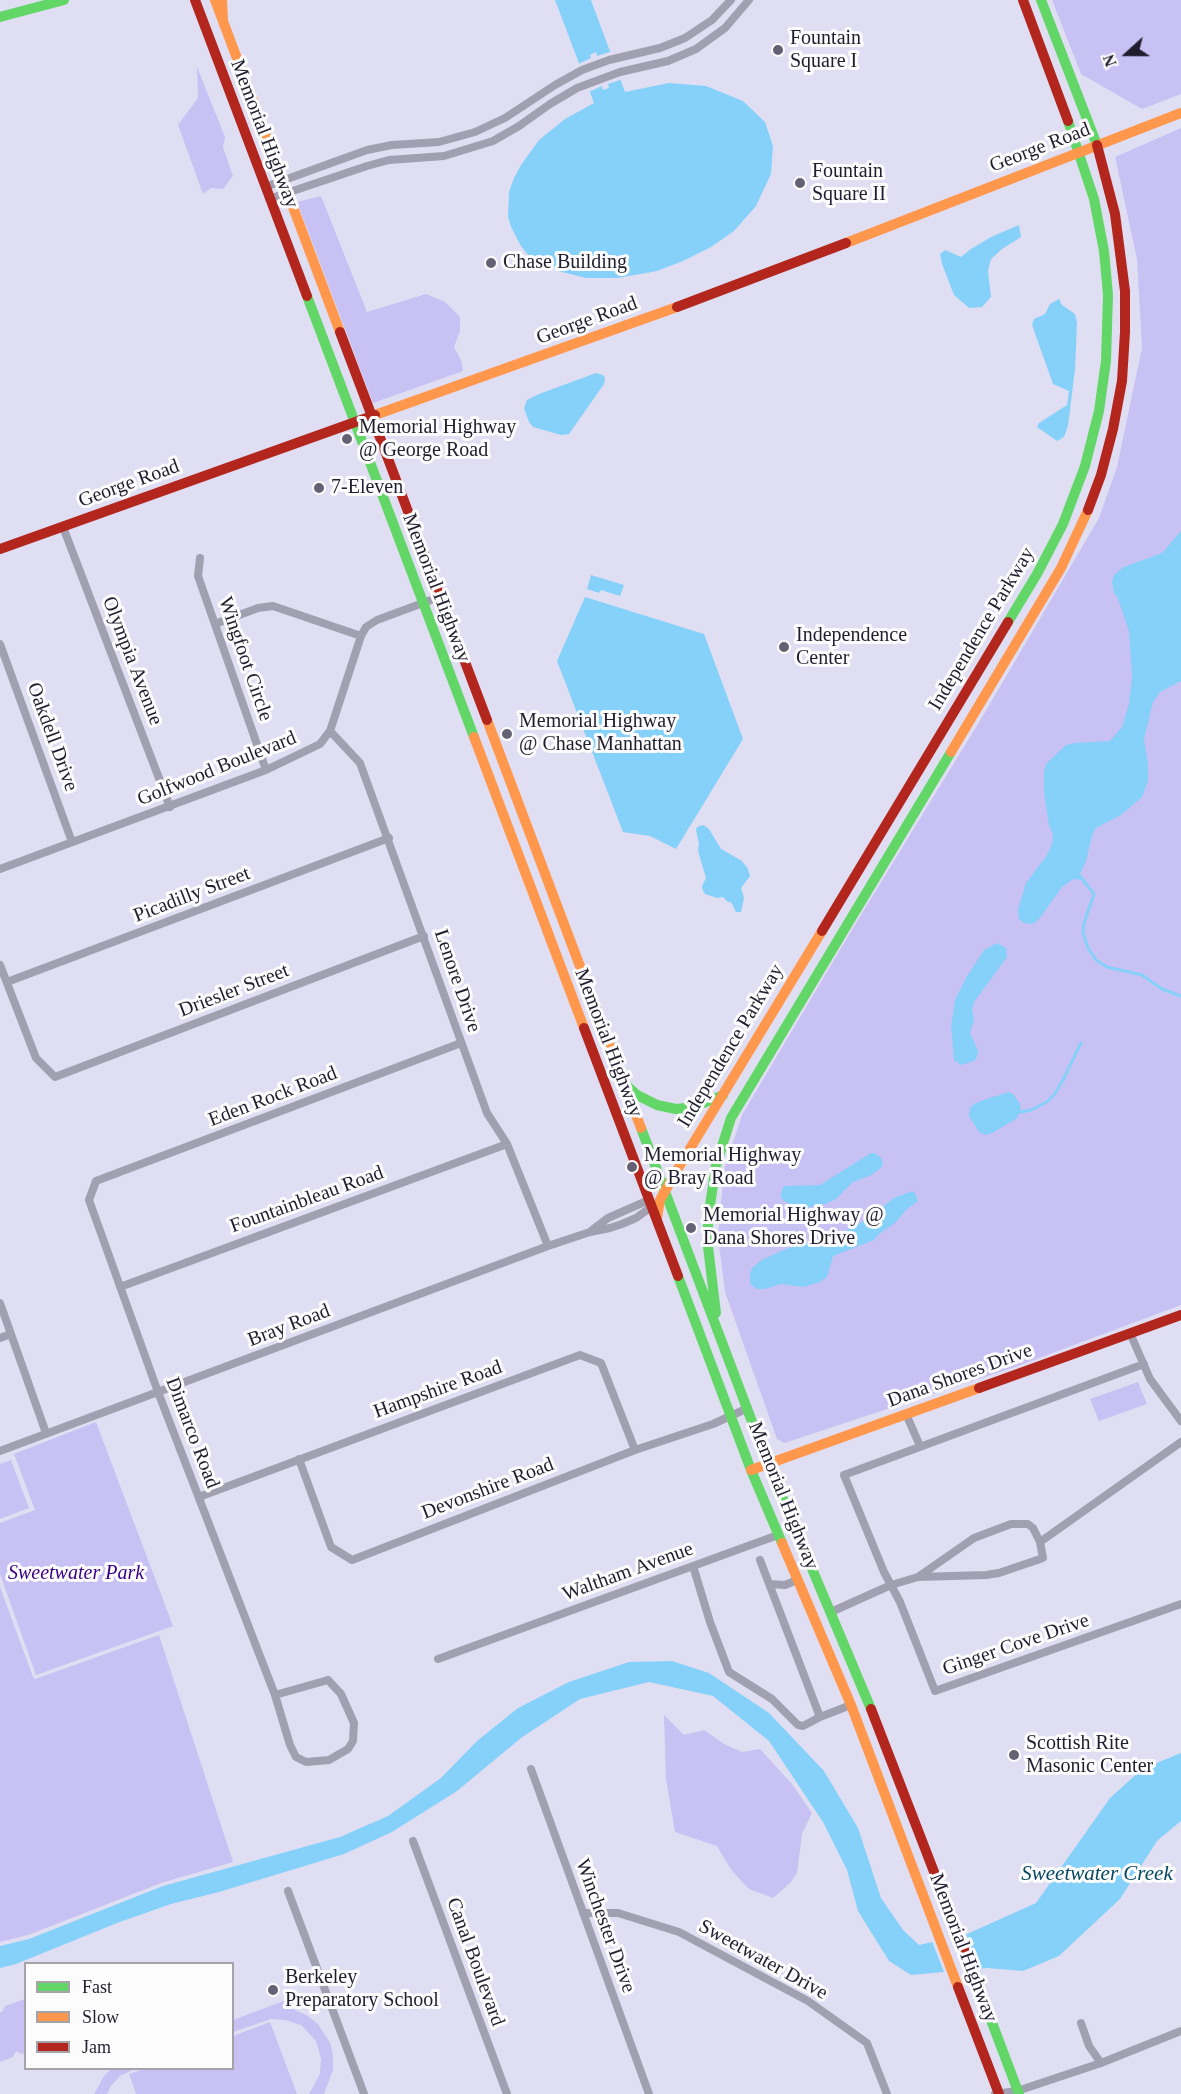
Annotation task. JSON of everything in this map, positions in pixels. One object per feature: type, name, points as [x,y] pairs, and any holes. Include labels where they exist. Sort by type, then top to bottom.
[{"type":"main road","points":[[0,17],[64,0]]},
{"type":"main road","name":"Memorial Highway","points":[[195,0],[489,779],[654,1204]]},
{"type":"main road","name":"Memorial Highway","points":[[214,0],[289,193],[371,418],[768,1464],[868,1698],[1018,2092]]},
{"type":"main road","points":[[222,0],[223,21]]},
{"type":"main road","name":"Independence Parkway","points":[[657,1221],[654,1204],[663,1186],[723,1095],[1037,574],[1063,524],[1078,488],[1099,411],[1106,361],[1107,280],[1101,233],[1090,184],[1080,151],[1023,0]]},
{"type":"main road","name":"Independence Parkway","points":[[719,1334],[711,1270],[708,1219],[716,1165],[731,1118],[1061,568],[1083,524],[1103,468],[1113,429],[1122,381],[1125,332],[1125,291],[1115,214],[1097,145],[1041,0]]},
{"type":"main road","name":"George Road","points":[[0,549],[710,295],[1181,113]]},
{"type":"main road","points":[[489,779],[506,772]]},
{"type":"main road","points":[[542,918],[559,911]]},
{"type":"main road","points":[[590,1043],[607,1037]]},
{"type":"main road","points":[[624,1083],[657,1105],[676,1109],[694,1107],[723,1095]]},
{"type":"main road","points":[[654,1204],[678,1224]]},
{"type":"main road","name":"Memorial Highway","points":[[657,1221],[751,1470],[851,1705],[997,2093]]},
{"type":"main road","name":"Dana Shores Drive","points":[[751,1470],[1181,1315]]},
{"type":"main road","points":[[778,1535],[794,1528]]},
{"type":"main road","points":[[851,1705],[868,1698]]},
{"type":"street","points":[[265,188],[342,158],[376,148],[439,142],[475,132],[512,114],[571,76],[601,63],[660,48],[685,38],[712,20],[731,0]]},
{"type":"street","points":[[270,199],[378,163],[444,156],[480,146],[507,134],[578,88],[628,69],[668,61],[696,49],[725,28],[749,0]]},
{"type":"street","name":"Olympia Avenue","points":[[63,527],[170,807]]},
{"type":"street","name":"Wingfoot Circle","points":[[200,558],[198,576],[266,770]]},
{"type":"street","points":[[330,731],[366,627],[377,620],[439,597]]},
{"type":"street","points":[[215,624],[258,608],[273,606],[361,636]]},
{"type":"street","name":"Oakdell Drive","points":[[0,644],[72,842]]},
{"type":"street","name":"Golfwood Boulevard","points":[[0,869],[266,770],[320,744],[330,731]]},
{"type":"street","name":"Lenore Drive","points":[[330,731],[360,763],[487,1113],[507,1144],[548,1246]]},
{"type":"street","name":"Picadilly Street","points":[[7,982],[389,838]]},
{"type":"street","name":"Driesler Street","points":[[7,982],[36,1058],[55,1077],[424,936]]},
{"type":"street","points":[[0,965],[7,982]]},
{"type":"street","name":"Eden Rock Road","points":[[96,1181],[461,1043]]},
{"type":"street","name":"Fountainbleau Road","points":[[120,1287],[507,1144]]},
{"type":"street","name":"Dimarco Road","points":[[96,1181],[89,1200],[158,1392],[275,1695],[290,1745],[296,1757],[306,1762],[329,1760],[348,1749],[352,1741],[354,1723],[341,1694],[328,1680],[275,1695]]},
{"type":"street","name":"Bray Road","points":[[590,1232],[608,1218],[654,1204]]},
{"type":"street","name":"Bray Road","points":[[0,1451],[548,1246],[622,1224],[636,1218],[654,1204]]},
{"type":"street","points":[[0,1303],[46,1433]]},
{"type":"street","points":[[1130,1333],[1150,1378],[1181,1421]]},
{"type":"street","points":[[0,1338],[11,1334]]},
{"type":"street","name":"Hampshire Road","points":[[199,1497],[580,1355],[601,1363],[635,1450]]},
{"type":"street","name":"Ginger Cove Drive","points":[[1144,1364],[844,1474],[900,1602],[935,1690],[1181,1604]]},
{"type":"street","name":"Devonshire Road","points":[[299,1459],[331,1547],[352,1560],[635,1450],[713,1424],[747,1408]]},
{"type":"street","points":[[906,1414],[920,1446]]},
{"type":"street","points":[[1040,1542],[1181,1442]]},
{"type":"street","points":[[831,1612],[891,1585],[918,1576],[974,1538],[1011,1524],[1028,1524],[1033,1528],[1040,1542],[1043,1558],[999,1573],[918,1576]]},
{"type":"street","name":"Waltham Avenue","points":[[438,1659],[778,1535]]},
{"type":"street","points":[[760,1560],[820,1717]]},
{"type":"street","points":[[693,1566],[710,1622],[729,1672],[772,1699],[798,1725],[802,1726],[851,1705]]},
{"type":"street","points":[[775,1596],[785,1585],[797,1580]]},
{"type":"street","points":[[770,1584],[785,1585]]},
{"type":"street","name":"Winchester Drive","points":[[531,1768],[649,2094]]},
{"type":"street","name":"Canal Boulevard","points":[[412,1841],[507,2094]]},
{"type":"street","points":[[288,1891],[364,2094]]},
{"type":"street","name":"Sweetwater Drive","points":[[583,1913],[618,1913],[679,1932],[808,2001],[867,2043],[887,2094]]},
{"type":"street","points":[[1082,2024],[1089,2046],[1101,2063]]},
{"type":"street","points":[[997,2093],[1018,2092],[1101,2063],[1181,2031]]},
{"type":"green space","points":[[1052,0],[1181,0],[1181,94],[1142,109],[1081,74]]},
{"type":"green space","points":[[197,67],[225,137],[223,147],[233,176],[223,189],[211,188],[203,194],[178,125],[198,98]]},
{"type":"green space","points":[[1181,128],[1181,1305],[1015,1367],[784,1443],[777,1439],[725,1292],[718,1236],[724,1170],[742,1115],[984,714],[1099,518],[1117,467],[1142,348],[1137,259],[1115,157]]},
{"type":"green space","points":[[321,196],[367,312],[426,294],[445,302],[460,317],[460,331],[454,347],[461,360],[463,371],[373,403],[297,202]]},
{"type":"green space","points":[[1138,1382],[1147,1404],[1099,1421],[1090,1399]]},
{"type":"green space","name":"Sweetwater Park","points":[[96,1422],[173,1626],[36,1675],[0,1574],[0,1523],[35,1510],[14,1454]]},
{"type":"green space","points":[[11,1460],[29,1508],[0,1519],[0,1464]]},
{"type":"green space","points":[[0,1587],[35,1679],[159,1635],[233,1862],[161,1883],[28,1935],[0,1942]]},
{"type":"green space","points":[[664,1715],[684,1735],[704,1730],[724,1744],[742,1752],[760,1749],[792,1784],[812,1813],[802,1834],[797,1873],[791,1882],[773,1898],[749,1889],[732,1871],[717,1846],[675,1832],[666,1779]]},
{"type":"green space","points":[[24,1999],[24,2053],[16,2051],[13,2057],[0,2062],[0,2012],[5,2006]]},
{"type":"green space","points":[[289,1999],[293,2009],[318,2024],[330,2043],[333,2070],[324,2094],[309,2094],[320,2074],[321,2059],[316,2041],[301,2025],[271,2019],[234,2032],[234,2020]]},
{"type":"green space","points":[[270,2022],[297,2094],[136,2094],[129,2074],[141,2070],[234,2070],[234,2036]]},
{"type":"green space","points":[[110,2070],[133,2070],[120,2076],[107,2094],[94,2094]]},
{"type":"water","points":[[555,0],[591,0],[625,92],[669,83],[706,86],[743,101],[765,122],[773,146],[771,174],[756,206],[734,231],[711,247],[683,261],[657,271],[618,278],[586,278],[558,271],[529,256],[521,246],[508,216],[509,192],[514,178],[539,140],[565,119],[594,103]]},
{"type":"water","points":[[1019,225],[1021,237],[991,259],[988,271],[991,297],[982,307],[969,308],[954,295],[940,254],[945,250],[961,257],[991,237]]},
{"type":"water","points":[[1059,299],[1062,305],[1075,314],[1077,323],[1075,369],[1068,426],[1064,437],[1057,441],[1037,427],[1039,423],[1067,405],[1069,391],[1053,384],[1032,325],[1034,319],[1045,314],[1050,304]]},
{"type":"water","points":[[596,373],[603,375],[604,384],[569,434],[561,435],[533,427],[529,422],[524,408],[527,400]]},
{"type":"water","points":[[1181,531],[1181,681],[1160,692],[1153,702],[1144,739],[1148,781],[1142,797],[1121,815],[1096,828],[1080,874],[1083,880],[1073,879],[1062,887],[1039,919],[1033,924],[1024,923],[1019,919],[1018,910],[1026,883],[1047,855],[1052,844],[1053,835],[1049,825],[1044,793],[1046,764],[1066,745],[1110,741],[1122,727],[1129,704],[1132,676],[1129,631],[1114,593],[1112,582],[1114,575],[1124,567],[1162,553]]},
{"type":"water","points":[[591,575],[624,585],[620,596],[601,590],[599,593],[587,589]]},
{"type":"water","points":[[585,597],[704,634],[743,739],[676,849],[650,836],[623,832],[557,661]]},
{"type":"water","points":[[703,825],[709,829],[721,849],[742,861],[748,869],[750,876],[741,888],[744,898],[741,912],[736,912],[731,902],[723,897],[717,898],[703,891],[702,886],[706,878],[698,851],[696,830],[697,827]]},
{"type":"water","points":[[997,943],[1006,948],[1007,957],[974,1002],[972,1009],[974,1020],[970,1033],[978,1051],[977,1057],[974,1061],[961,1065],[954,1060],[951,1027],[955,1000],[984,950]]},
{"type":"water","points":[[1009,1092],[1020,1104],[1021,1112],[1016,1119],[992,1133],[985,1135],[979,1132],[969,1116],[970,1108],[986,1099]]},
{"type":"water","points":[[871,1153],[881,1158],[883,1163],[881,1168],[853,1182],[836,1199],[826,1204],[805,1208],[794,1206],[781,1197],[784,1186],[820,1185]]},
{"type":"water","points":[[912,1191],[918,1201],[874,1240],[833,1256],[827,1277],[820,1282],[804,1287],[781,1284],[765,1289],[757,1289],[750,1284],[752,1268],[762,1260],[783,1250],[848,1230],[867,1219],[894,1198]]},
{"type":"water","name":"Sweetwater Creek","points":[[672,1661],[709,1673],[769,1713],[824,1771],[858,1828],[881,1898],[903,1930],[919,1945],[967,1934],[1036,1903],[1110,1798],[1142,1769],[1181,1753],[1181,1821],[1157,1841],[1120,1899],[1059,1956],[1023,1971],[987,1968],[911,1975],[889,1961],[858,1911],[847,1870],[823,1822],[769,1741],[713,1696],[649,1682],[580,1699],[521,1738],[457,1791],[392,1832],[344,1854],[171,1904],[16,1964],[0,1968],[0,1946],[29,1939],[163,1886],[340,1837],[388,1816],[441,1778],[477,1741],[518,1708],[569,1682],[629,1662]]},
{"type":"pier","points":[[613,51],[623,79],[608,84],[609,88],[603,90],[602,86],[587,93],[576,65],[591,58],[590,55],[596,52],[597,56]]},
{"type":"pier","points":[[966,1934],[979,1969],[944,1972],[931,1939]]},
{"type":"waterway","points":[[1083,880],[1094,894],[1083,933],[1088,948],[1096,960],[1107,967],[1142,975],[1162,989],[1181,996]]},
{"type":"waterway","points":[[1021,1112],[1047,1102],[1054,1095],[1081,1043]]},
{"type":"traffic: fast","points":[[0,17],[64,0]]},
{"type":"traffic: fast","points":[[1041,0],[1097,145]]},
{"type":"traffic: fast","points":[[1008,622],[1063,524],[1085,466],[1099,411],[1106,361],[1108,295],[1104,251],[1094,199],[1068,121]]},
{"type":"traffic: fast","points":[[307,296],[474,737]]},
{"type":"traffic: fast","points":[[716,1313],[708,1247],[708,1219],[716,1165],[731,1118],[951,752]]},
{"type":"traffic: fast","points":[[627,1086],[637,1095],[657,1105],[676,1109],[694,1107],[723,1095]]},
{"type":"traffic: fast","points":[[641,1128],[768,1464],[871,1709]]},
{"type":"traffic: fast","points":[[678,1276],[751,1470],[782,1543]]},
{"type":"traffic: fast","points":[[977,1983],[1019,2094]]},
{"type":"traffic: slow","points":[[215,0],[340,332]]},
{"type":"traffic: slow","points":[[222,0],[223,21]]},
{"type":"traffic: slow","points":[[846,243],[1181,113]]},
{"type":"traffic: slow","points":[[375,415],[677,307]]},
{"type":"traffic: slow","points":[[951,752],[1061,568],[1088,510]]},
{"type":"traffic: slow","points":[[487,720],[641,1128]]},
{"type":"traffic: slow","points":[[474,737],[584,1028]]},
{"type":"traffic: slow","points":[[657,1218],[660,1200],[674,1175],[822,931]]},
{"type":"traffic: slow","points":[[751,1470],[979,1388]]},
{"type":"traffic: slow","points":[[782,1543],[851,1705],[958,1987]]},
{"type":"traffic: jam","points":[[195,0],[307,296]]},
{"type":"traffic: jam","points":[[1023,0],[1068,121]]},
{"type":"traffic: jam","points":[[1088,510],[1101,475],[1113,429],[1122,381],[1125,332],[1125,291],[1115,214],[1097,145]]},
{"type":"traffic: jam","points":[[677,307],[846,243]]},
{"type":"traffic: jam","points":[[340,332],[487,720]]},
{"type":"traffic: jam","points":[[0,549],[375,415]]},
{"type":"traffic: jam","points":[[822,931],[1008,622]]},
{"type":"traffic: jam","points":[[584,1028],[678,1276]]},
{"type":"traffic: jam","points":[[979,1388],[1181,1315]]},
{"type":"traffic: jam","points":[[871,1709],[977,1983]]},
{"type":"traffic: jam","points":[[958,1987],[999,2094]]},
{"type":"place","name":"Fountain Square I","points":[[778,50]]},
{"type":"place","name":"Fountain Square II","points":[[800,183]]},
{"type":"place","name":"Chase Building","points":[[491,263]]},
{"type":"place","name":"Memorial Highway @ George Road","points":[[347,439]]},
{"type":"place","name":"7-Eleven","points":[[319,488]]},
{"type":"place","name":"Independence Center","points":[[784,647]]},
{"type":"place","name":"Memorial Highway @ Chase Manhattan","points":[[507,734]]},
{"type":"place","name":"Memorial Highway @ Bray Road","points":[[632,1167]]},
{"type":"place","name":"Memorial Highway @ Dana Shores Drive","points":[[691,1228]]},
{"type":"place","name":"Scottish Rite Masonic Center","points":[[1014,1755]]},
{"type":"place","name":"Berkeley Preparatory School","points":[[273,1990]]}]
